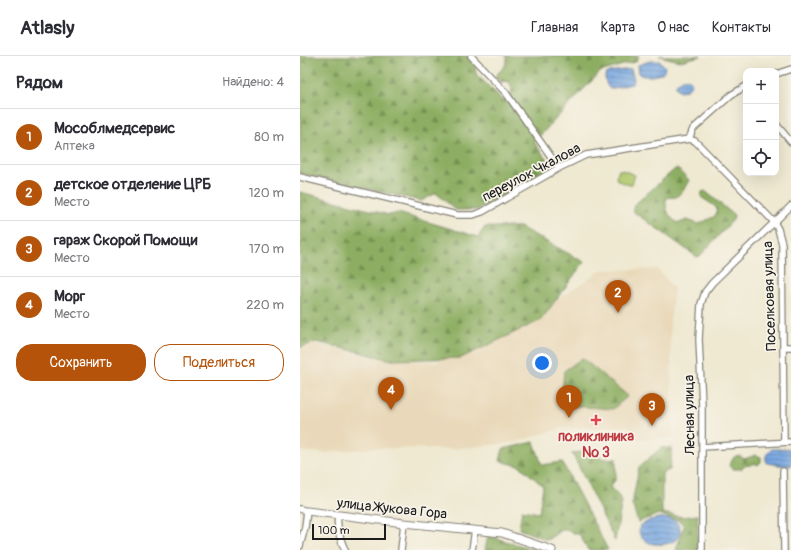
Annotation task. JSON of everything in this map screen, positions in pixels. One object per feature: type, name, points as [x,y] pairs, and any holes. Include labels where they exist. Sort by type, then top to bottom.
[{"type":"street","points":[[471,56],[506,93],[559,168]]},
{"type":"street","points":[[779,73],[791,69]]},
{"type":"street","points":[[690,139],[693,129],[731,95],[743,88]]},
{"type":"street","points":[[779,128],[791,142]]},
{"type":"street","name":"переулок Чкалова","points":[[300,177],[457,215],[473,215],[491,207],[586,154],[690,139]]},
{"type":"street","name":"Поселковая улица","points":[[690,139],[701,147],[774,222],[778,229],[782,244],[784,442]]},
{"type":"street","name":"Лесная улица","points":[[702,550],[702,406],[699,339],[700,314],[705,292],[712,282],[791,206]]},
{"type":"street","points":[[783,347],[791,347]]},
{"type":"street","points":[[702,447],[791,442]]},
{"type":"street","points":[[783,471],[784,550]]},
{"type":"street","points":[[300,546],[305,527],[303,510]]},
{"type":"street","name":"улица Жукова Гора","points":[[303,510],[404,523],[502,533],[552,550]]},
{"type":"street","points":[[338,515],[338,532],[345,550]]},
{"type":"street","points":[[401,550],[404,523]]},
{"type":"street","points":[[472,550],[475,530]]},
{"type":"shaded area","points":[[657,269],[674,288],[670,321],[673,438],[630,439],[629,426],[562,428],[516,442],[455,449],[375,448],[323,453],[300,451],[300,350],[315,344],[370,357],[437,362],[544,308],[602,270]]},
{"type":"green space","points":[[300,56],[468,56],[475,65],[476,74],[504,101],[511,94],[512,88],[508,81],[501,82],[495,76],[505,66],[507,58],[505,56],[639,56],[636,62],[600,72],[534,142],[553,168],[477,210],[456,210],[436,193],[421,201],[300,173]]},
{"type":"green space","points":[[659,56],[701,56],[680,61]]},
{"type":"green space","points":[[675,169],[678,169],[689,180],[677,196],[666,199],[667,210],[673,219],[679,223],[687,220],[699,224],[715,216],[717,212],[716,207],[701,197],[702,192],[705,191],[734,215],[733,220],[700,256],[697,257],[633,210],[634,205]]},
{"type":"green space","points":[[619,170],[635,175],[632,184],[629,185],[617,180],[616,177]]},
{"type":"green space","points":[[300,192],[389,215],[398,213],[478,237],[485,227],[520,227],[584,262],[541,320],[461,358],[392,360],[316,342],[300,348]]},
{"type":"green space","points":[[582,358],[628,396],[613,409],[561,405],[564,371]]},
{"type":"green space","points":[[534,442],[542,465],[562,462],[608,550],[588,550],[580,535],[563,529],[547,540],[519,529],[522,510],[539,513],[543,486],[520,466],[500,461],[503,449]]},
{"type":"green space","points":[[661,448],[672,448],[670,470],[662,473],[662,513],[683,517],[698,515],[697,550],[676,550],[684,526],[680,521],[659,514],[638,522],[632,504],[639,467]]},
{"type":"green space","points":[[592,451],[603,459],[616,458],[616,479],[610,487],[622,500],[615,541],[572,453]]},
{"type":"green space","points":[[756,455],[761,457],[761,462],[758,465],[754,463],[744,466],[742,469],[733,469],[729,466],[734,457],[740,456],[744,459]]},
{"type":"green space","points":[[488,536],[536,550],[485,550]]},
{"type":"water","points":[[650,61],[660,61],[665,67],[664,72],[650,76],[639,74],[638,65]]},
{"type":"water","points":[[631,69],[634,80],[632,84],[609,88],[605,75],[609,72]]},
{"type":"water","points":[[683,79],[689,79],[692,84],[687,90],[680,91],[676,88],[676,85]]},
{"type":"water","points":[[772,449],[791,449],[791,466],[767,463],[766,455]]},
{"type":"water","points":[[660,518],[670,519],[678,523],[680,529],[679,536],[674,541],[667,544],[650,543],[643,540],[640,534],[640,526],[650,520]]},
{"type":"waterway","points":[[786,516],[787,550]]},
{"type":"place","name":"детское отделение ЦРБ","points":[[618,313]]},
{"type":"place","name":"Морг","points":[[391,410]]},
{"type":"place","name":"Мособлмедсервис","points":[[569,418]]},
{"type":"place","name":"поликлиника № 3","points":[[596,420]]},
{"type":"place","name":"гараж Скорой Помощи","points":[[652,426]]}]
